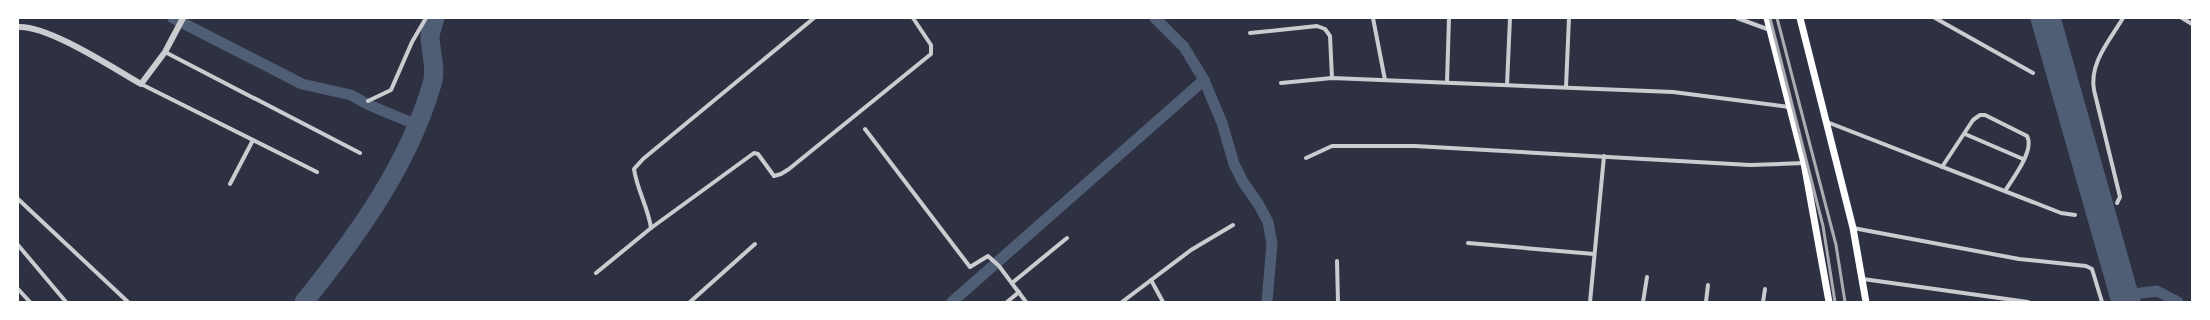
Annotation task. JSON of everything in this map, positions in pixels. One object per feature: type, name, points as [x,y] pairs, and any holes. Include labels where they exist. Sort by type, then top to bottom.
[{"type":"main road","points":[[1767,18],[1804,163],[1829,302]]},
{"type":"main road","points":[[1800,18],[1828,122],[1854,228],[1866,302]]},
{"type":"street","points":[[141,84],[165,52],[183,18]]},
{"type":"street","points":[[368,101],[391,90],[412,42],[426,18]]},
{"type":"street","points":[[651,228],[634,169],[643,159],[814,18]]},
{"type":"street","points":[[596,273],[651,228],[754,154],[758,154],[774,176],[789,169],[931,54],[931,45],[913,18]]},
{"type":"street","points":[[1373,18],[1385,80]]},
{"type":"street","points":[[1447,82],[1449,18]]},
{"type":"street","points":[[1507,85],[1510,18]]},
{"type":"street","points":[[1566,87],[1569,18]]},
{"type":"street","points":[[1737,18],[1770,30]]},
{"type":"street","points":[[1935,18],[2033,73]]},
{"type":"street","points":[[2117,204],[2120,197],[2092,82],[2095,65],[2123,18]]},
{"type":"street","points":[[2182,18],[2192,24]]},
{"type":"street","points":[[1250,33],[1317,26],[1325,29],[1330,36],[1332,78]]},
{"type":"street","points":[[18,28],[25,27],[61,40],[141,84],[317,172]]},
{"type":"street","points":[[165,52],[360,153]]},
{"type":"street","points":[[1281,83],[1332,78],[1674,92],[1789,107]]},
{"type":"street","points":[[1942,167],[1976,117],[1985,115],[2027,136],[2030,145],[2024,159],[2005,191]]},
{"type":"street","points":[[1828,122],[2062,213],[2075,215]]},
{"type":"street","points":[[865,129],[970,267],[988,256],[999,266],[1026,302]]},
{"type":"street","points":[[1965,134],[2024,159]]},
{"type":"street","points":[[230,184],[253,140]]},
{"type":"street","points":[[1306,158],[1332,146],[1415,146],[1750,165],[1804,163]]},
{"type":"street","points":[[1590,302],[1604,156]]},
{"type":"street","points":[[18,199],[128,302]]},
{"type":"street","points":[[1122,302],[1192,250],[1233,225]]},
{"type":"street","points":[[1854,228],[2019,259],[2086,266],[2092,269],[2102,302]]},
{"type":"street","points":[[1012,283],[1067,238]]},
{"type":"street","points":[[1468,243],[1594,254]]},
{"type":"street","points":[[18,244],[66,302]]},
{"type":"street","points":[[690,302],[755,244]]},
{"type":"street","points":[[1337,261],[1338,302]]},
{"type":"street","points":[[1643,302],[1647,277]]},
{"type":"street","points":[[1863,279],[2028,302]]},
{"type":"street","points":[[1151,280],[1163,302]]},
{"type":"street","points":[[1706,302],[1708,285]]},
{"type":"street","points":[[18,289],[30,302]]},
{"type":"street","points":[[1763,302],[1765,289]]},
{"type":"street","points":[[1007,302],[1019,292]]},
{"type":"water","points":[[2030,18],[2061,18],[2141,302],[2111,302]]},
{"type":"waterway","points":[[173,18],[302,84],[351,95],[369,105],[417,125]]},
{"type":"waterway","points":[[304,302],[343,252],[379,199],[395,172],[409,143],[422,114],[432,84],[434,66],[430,36],[435,18]]},
{"type":"waterway","points":[[1155,18],[1184,47],[1204,80],[1222,123],[1234,164],[1243,182],[1259,205],[1268,222],[1272,244],[1267,302]]},
{"type":"waterway","points":[[952,302],[1204,80]]},
{"type":"waterway","points":[[2126,295],[2157,291],[2178,302]]},
{"type":"railway","points":[[1770,18],[1823,226],[1835,302]]},
{"type":"railway","points":[[1777,18],[1836,245],[1845,302]]}]
